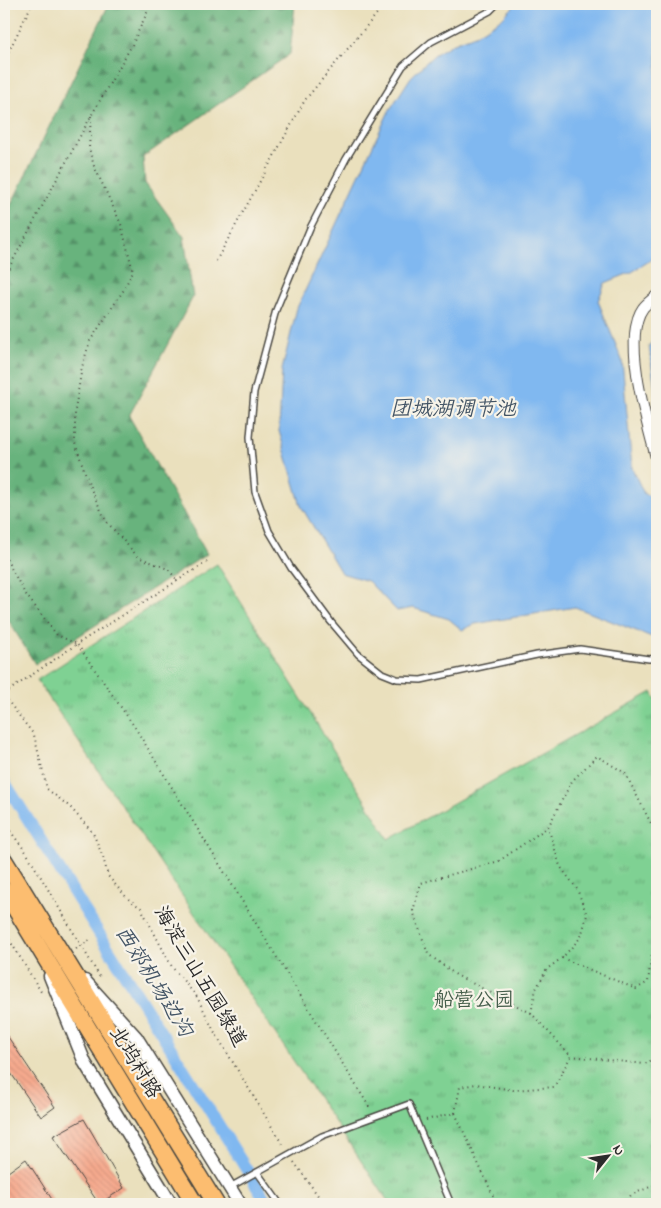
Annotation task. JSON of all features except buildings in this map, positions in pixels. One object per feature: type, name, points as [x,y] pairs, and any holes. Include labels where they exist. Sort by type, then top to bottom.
[{"type":"main road","name":"北坞村路","points":[[4,860],[70,953],[216,1204]]},
{"type":"main road","name":"北坞村路","points":[[4,890],[195,1204]]},
{"type":"street","points":[[657,295],[643,308],[637,322],[635,337],[637,384],[657,461]]},
{"type":"street","name":"北坞村路","points":[[36,944],[86,1063],[171,1204]]},
{"type":"street","name":"北坞村路","points":[[70,953],[136,1037],[240,1204]]},
{"type":"lane","points":[[497,4],[490,11],[431,42],[403,66],[346,159],[310,228],[276,310],[254,392],[250,437],[255,492],[268,531],[291,568],[352,648],[382,673],[397,679],[421,680],[580,649],[649,659],[657,658]]},
{"type":"lane","points":[[229,1187],[322,1136],[409,1104],[451,1204]]},
{"type":"lane","points":[[256,1172],[280,1204]]},
{"type":"path","points":[[4,61],[32,4]]},
{"type":"path","points":[[4,277],[91,116],[132,45],[151,4]]},
{"type":"path","points":[[216,261],[305,100],[386,4]]},
{"type":"path","points":[[91,116],[89,148],[94,166],[121,224],[133,271],[123,291],[90,341],[82,368],[75,410],[75,443],[90,487],[106,521],[138,557],[168,568],[178,581]]},
{"type":"path","points":[[4,555],[24,592],[57,635],[77,644],[134,726],[375,1116]]},
{"type":"path","points":[[4,695],[77,644],[207,562]]},
{"type":"path","name":"海淀三山五园绿道","points":[[4,695],[34,735],[47,789],[70,807],[92,833],[103,857],[108,876],[127,898],[141,908],[172,967],[197,997],[214,1031],[289,1155],[324,1204]]},
{"type":"path","points":[[657,832],[654,830],[625,772],[597,756],[572,781],[548,827],[499,861],[421,883],[413,911],[428,954],[456,975],[532,1013],[571,1056],[645,1064],[657,1056]]},
{"type":"path","points":[[4,823],[26,852],[101,979]]},
{"type":"path","points":[[532,1013],[536,989],[548,969],[562,958],[581,938],[587,916],[577,889],[560,866],[548,827]]},
{"type":"path","points":[[70,953],[90,940]]},
{"type":"path","points":[[562,958],[636,989],[648,982],[652,952],[657,948]]},
{"type":"path","points":[[498,1204],[455,1113],[460,1086],[476,1084],[513,1090],[554,1087],[571,1056]]},
{"type":"path","points":[[416,1122],[455,1113]]},
{"type":"path","points":[[624,1204],[632,1195],[657,1184]]},
{"type":"green space","points":[[109,4],[295,4],[290,54],[143,157],[145,183],[184,237],[193,297],[129,416],[207,554],[35,664],[4,613],[4,219]]},
{"type":"green space","name":"船营公园","points":[[217,564],[389,839],[652,692],[657,701],[657,1204],[390,1204],[37,680]]},
{"type":"water","name":"团城湖调节池","points":[[516,4],[657,4],[657,256],[632,272],[605,283],[598,301],[622,360],[632,468],[644,494],[657,498],[657,639],[575,607],[475,624],[462,630],[449,619],[413,608],[397,611],[368,581],[341,573],[301,506],[279,431],[282,370],[297,308],[389,111],[411,77],[434,55],[454,43],[475,35],[501,19]]},
{"type":"water","points":[[657,335],[657,404],[649,346]]},
{"type":"waterway","name":"西郊机场边沟","points":[[4,781],[268,1204]]}]
